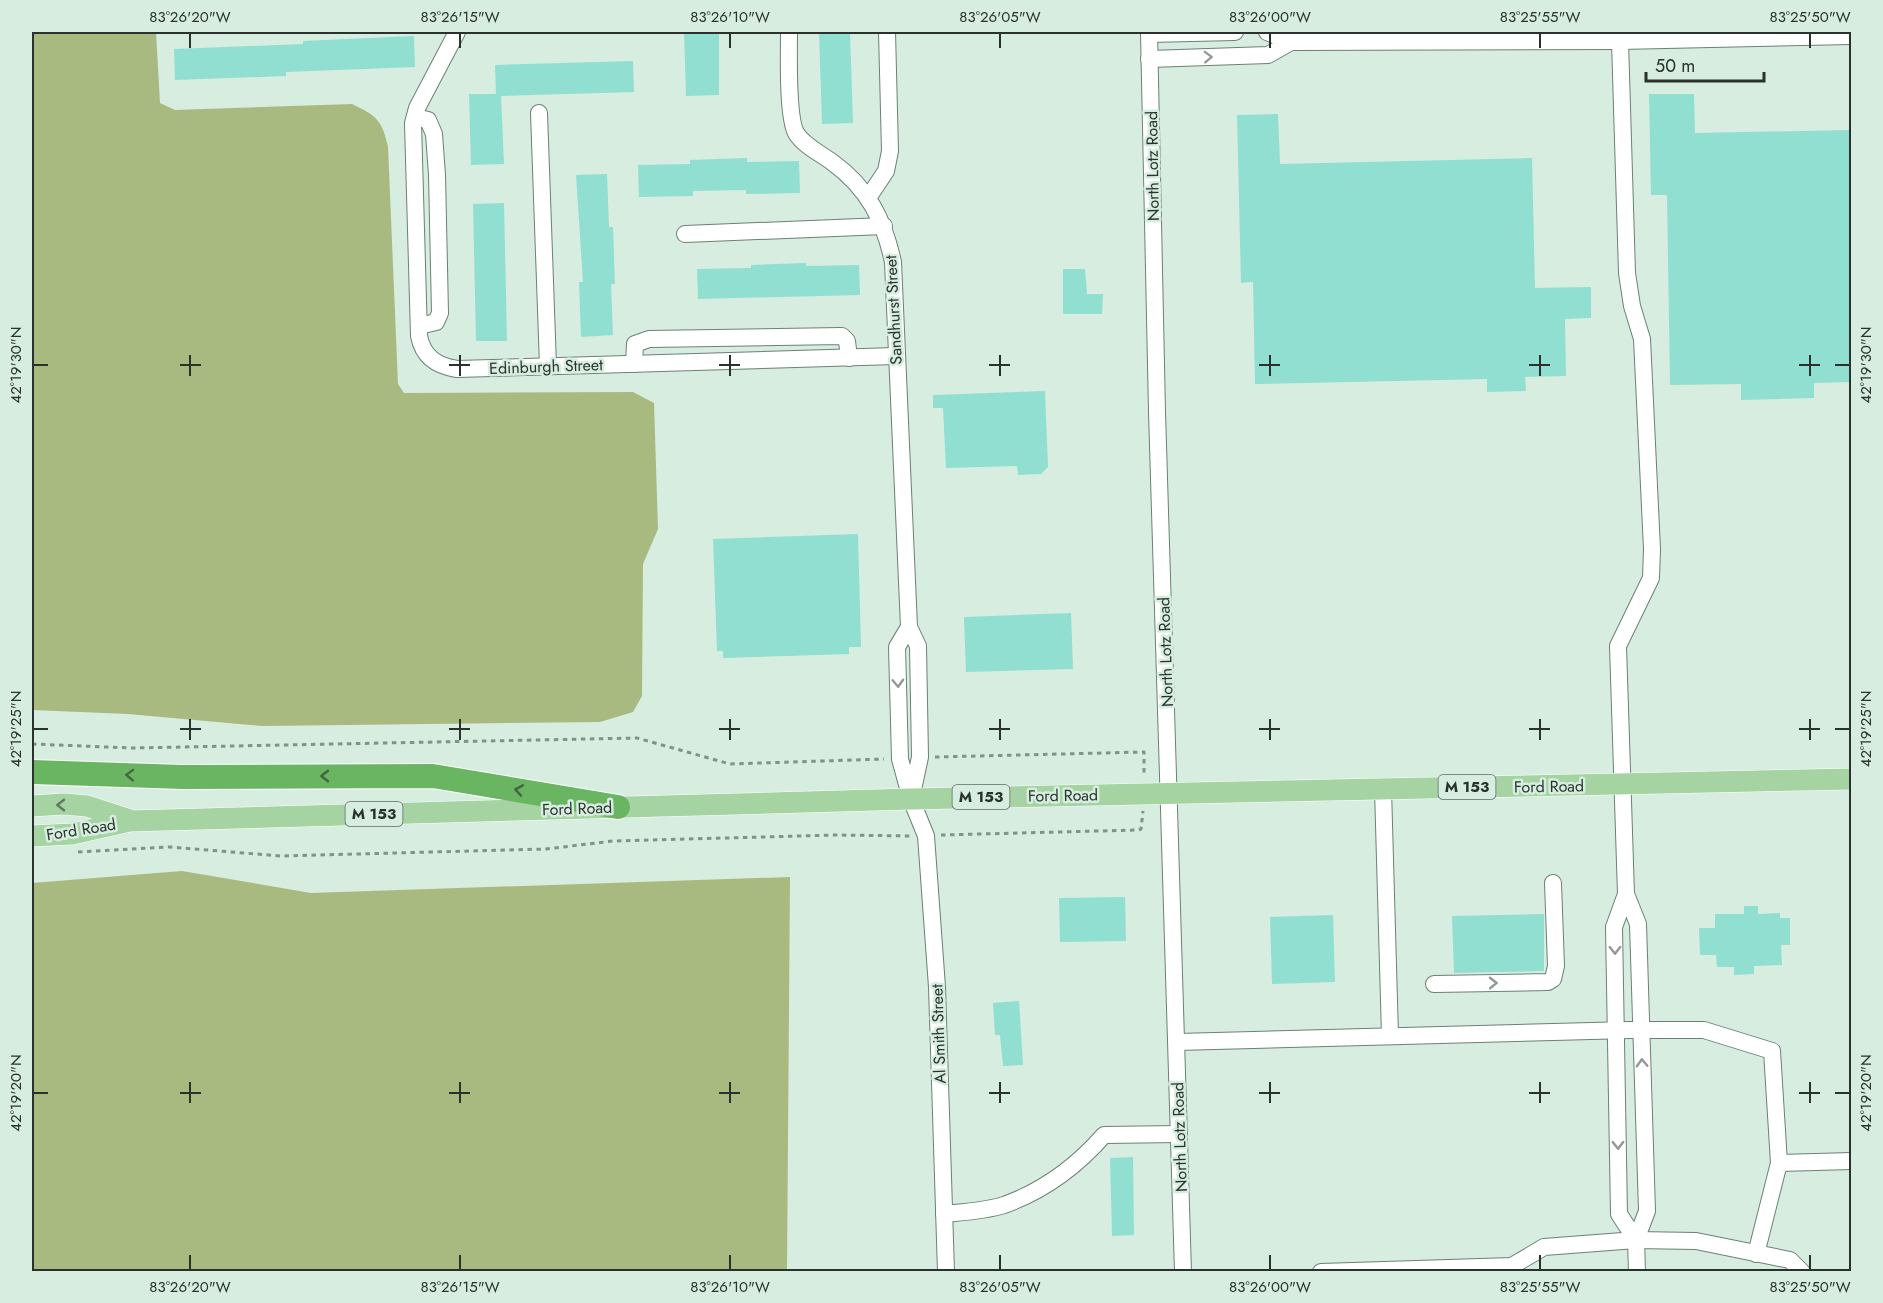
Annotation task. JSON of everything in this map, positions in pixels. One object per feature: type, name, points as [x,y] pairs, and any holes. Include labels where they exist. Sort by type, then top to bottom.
[{"type":"highway","points":[[32,772],[183,777],[433,776],[618,807]]},
{"type":"main road","name":"Ford Road","points":[[32,836],[72,834],[130,821],[910,799],[1851,779]]},
{"type":"main road","name":"Ford Road","points":[[32,806],[64,804],[87,806],[130,821]]},
{"type":"street","name":"Edinburgh Street","points":[[457,32],[417,108],[413,123],[419,336],[424,350],[432,360],[443,367],[457,369],[896,357]]},
{"type":"street","name":"Sandhurst Street","points":[[789,32],[791,116],[797,134],[804,142],[834,163],[856,183],[868,198],[884,226],[893,262],[909,627],[897,647],[900,759],[910,799]]},
{"type":"street","points":[[868,198],[886,171],[890,151],[887,32]]},
{"type":"street","points":[[1149,33],[1235,32]]},
{"type":"street","points":[[1267,32],[1291,42],[1620,41],[1731,36],[1851,36]]},
{"type":"street","name":"North Lotz Road","points":[[1149,33],[1157,405],[1183,1272]]},
{"type":"street","points":[[1620,41],[1627,273],[1632,306],[1642,339],[1652,549],[1651,578],[1618,646],[1626,894],[1638,924],[1647,1211],[1636,1240],[1636,1272]]},
{"type":"street","points":[[1149,59],[1268,54],[1291,42]]},
{"type":"street","points":[[539,113],[548,366]]},
{"type":"street","points":[[685,234],[884,226]]},
{"type":"street","points":[[634,364],[636,344],[649,339],[842,336],[847,341],[849,358]]},
{"type":"street","points":[[1383,789],[1390,1036]]},
{"type":"street","name":"Al Smith Street","points":[[910,799],[926,836],[937,987],[946,1272]]},
{"type":"street","points":[[1434,984],[1548,982],[1553,979],[1556,966],[1553,883]]},
{"type":"street","points":[[1626,894],[1614,927],[1619,1214],[1636,1240]]},
{"type":"street","points":[[1177,1042],[1616,1030],[1704,1030],[1772,1051],[1779,1163],[1756,1254]]},
{"type":"street","points":[[944,1214],[986,1209],[1030,1193],[1059,1177],[1104,1135],[1179,1134]]},
{"type":"street","points":[[1779,1163],[1851,1161]]},
{"type":"street","points":[[1321,1272],[1512,1266],[1544,1247],[1636,1240],[1696,1242],[1790,1260],[1802,1272]]},
{"type":"green space","points":[[32,32],[156,32],[160,103],[175,110],[352,104],[373,116],[381,125],[388,147],[398,384],[404,393],[633,392],[654,403],[658,529],[643,564],[642,696],[633,712],[600,722],[262,726],[128,714],[32,710]]},
{"type":"green space","points":[[182,871],[311,893],[790,877],[787,1271],[32,1271],[32,883]]},
{"type":"building","points":[[684,32],[719,32],[719,95],[686,96]]},
{"type":"building","points":[[819,32],[850,32],[853,123],[822,124]]},
{"type":"building","points":[[414,36],[415,67],[286,72],[286,76],[175,80],[174,49],[303,44],[303,41]]},
{"type":"building","points":[[633,61],[634,92],[501,96],[504,164],[471,165],[469,94],[496,94],[495,65]]},
{"type":"building","points":[[1649,94],[1694,94],[1695,133],[1851,130],[1851,382],[1814,383],[1814,398],[1741,400],[1741,384],[1670,385],[1667,195],[1651,195]]},
{"type":"building","points":[[1278,114],[1280,164],[1532,158],[1535,288],[1591,287],[1591,318],[1565,319],[1566,376],[1525,377],[1526,391],[1487,392],[1487,379],[1255,384],[1253,282],[1241,283],[1237,115]]},
{"type":"building","points":[[747,158],[747,162],[799,161],[800,193],[746,194],[746,190],[693,191],[693,196],[639,197],[638,165],[690,164],[690,160]]},
{"type":"building","points":[[607,174],[609,227],[613,227],[615,284],[611,284],[613,335],[581,337],[579,282],[583,282],[576,175]]},
{"type":"building","points":[[504,203],[507,341],[476,341],[473,204]]},
{"type":"building","points":[[806,263],[806,266],[859,265],[860,295],[698,299],[697,269],[751,268],[751,265]]},
{"type":"building","points":[[1063,269],[1085,269],[1087,294],[1103,294],[1102,314],[1063,314]]},
{"type":"building","points":[[1045,391],[1048,467],[1041,474],[1018,475],[1017,466],[946,468],[943,408],[933,408],[933,395]]},
{"type":"building","points":[[858,534],[861,647],[849,647],[849,654],[723,658],[723,651],[717,651],[713,539]]},
{"type":"building","points":[[1071,613],[1073,669],[966,672],[964,617]]},
{"type":"building","points":[[1125,897],[1126,941],[1060,942],[1059,898]]},
{"type":"building","points":[[1744,906],[1758,906],[1758,914],[1780,913],[1780,918],[1790,918],[1790,945],[1781,945],[1782,965],[1754,966],[1754,974],[1734,975],[1734,967],[1717,967],[1716,955],[1700,955],[1699,928],[1715,928],[1715,914],[1744,914]]},
{"type":"building","points":[[1544,914],[1544,971],[1454,973],[1452,916]]},
{"type":"building","points":[[1333,915],[1335,982],[1272,984],[1270,917]]},
{"type":"building","points":[[1019,1001],[1023,1065],[1003,1066],[1000,1035],[995,1035],[993,1003]]},
{"type":"building","points":[[1133,1157],[1134,1235],[1112,1236],[1110,1158]]}]
